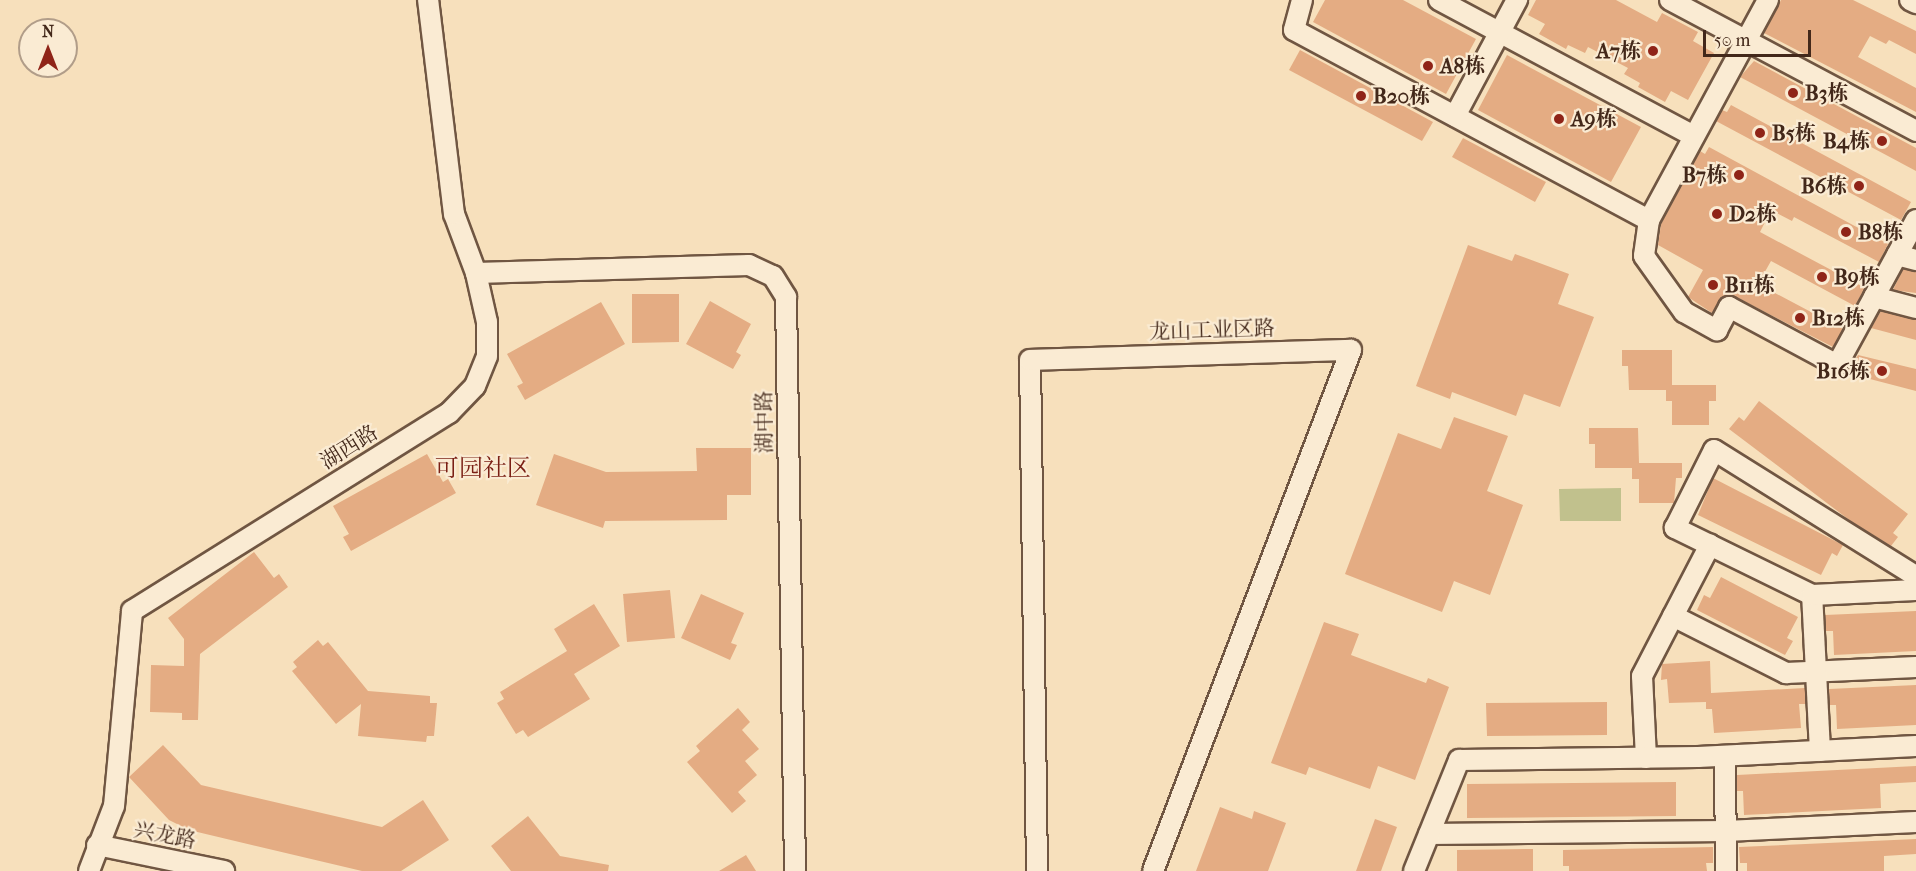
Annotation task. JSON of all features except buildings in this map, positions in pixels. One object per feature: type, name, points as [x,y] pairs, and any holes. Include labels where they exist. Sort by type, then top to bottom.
[{"type":"street","name":"湖西路","points":[[90,871],[97,845],[114,806],[132,611],[449,413],[476,386],[487,356],[487,321],[476,273],[454,214],[428,0]]},
{"type":"street","points":[[1302,0],[1294,30],[1649,220]]},
{"type":"street","points":[[1439,0],[1694,136]]},
{"type":"street","points":[[1455,116],[1517,0]]},
{"type":"street","points":[[1670,0],[1916,132]]},
{"type":"street","points":[[1768,0],[1649,220],[1644,256],[1684,312],[1717,330],[1729,307],[1838,365],[1874,297],[1906,257],[1916,220]]},
{"type":"street","points":[[1910,0],[1916,3]]},
{"type":"street","name":"湖中路","points":[[476,273],[749,265],[773,276],[786,297],[795,871]]},
{"type":"street","points":[[1874,297],[1916,308]]},
{"type":"street","name":"龙山工业区路","points":[[1037,871],[1030,360],[1351,350],[1153,871]]},
{"type":"street","points":[[1916,576],[1714,450],[1675,528],[1812,595],[1916,590]]},
{"type":"street","points":[[1646,758],[1642,676],[1710,545]]},
{"type":"street","points":[[1812,595],[1820,751]]},
{"type":"street","points":[[1673,616],[1786,673],[1916,667]]},
{"type":"street","points":[[1414,871],[1459,760],[1725,756],[1916,746]]},
{"type":"street","points":[[1725,756],[1726,871]]},
{"type":"street","points":[[1429,834],[1726,831],[1916,822]]},
{"type":"street","name":"兴龙路","points":[[97,845],[224,871]]},
{"type":"green space","points":[[1621,488],[1621,521],[1560,521],[1559,489]]},
{"type":"place","name":"A7栋","points":[[1653,51]]},
{"type":"place","name":"A8栋","points":[[1428,66]]},
{"type":"place","name":"B3栋","points":[[1793,93]]},
{"type":"place","name":"B20栋","points":[[1361,96]]},
{"type":"place","name":"A9栋","points":[[1559,119]]},
{"type":"place","name":"B5栋","points":[[1760,133]]},
{"type":"place","name":"B4栋","points":[[1882,141]]},
{"type":"place","name":"B7栋","points":[[1739,175]]},
{"type":"place","name":"B6栋","points":[[1859,186]]},
{"type":"place","name":"D2栋","points":[[1717,214]]},
{"type":"place","name":"B8栋","points":[[1846,232]]},
{"type":"place","name":"B9栋","points":[[1822,277]]},
{"type":"place","name":"B11栋","points":[[1713,285]]},
{"type":"place","name":"B12栋","points":[[1800,318]]},
{"type":"place","name":"B16栋","points":[[1882,371]]},
{"type":"district","name":"可园社区","points":[[483,469]]}]
